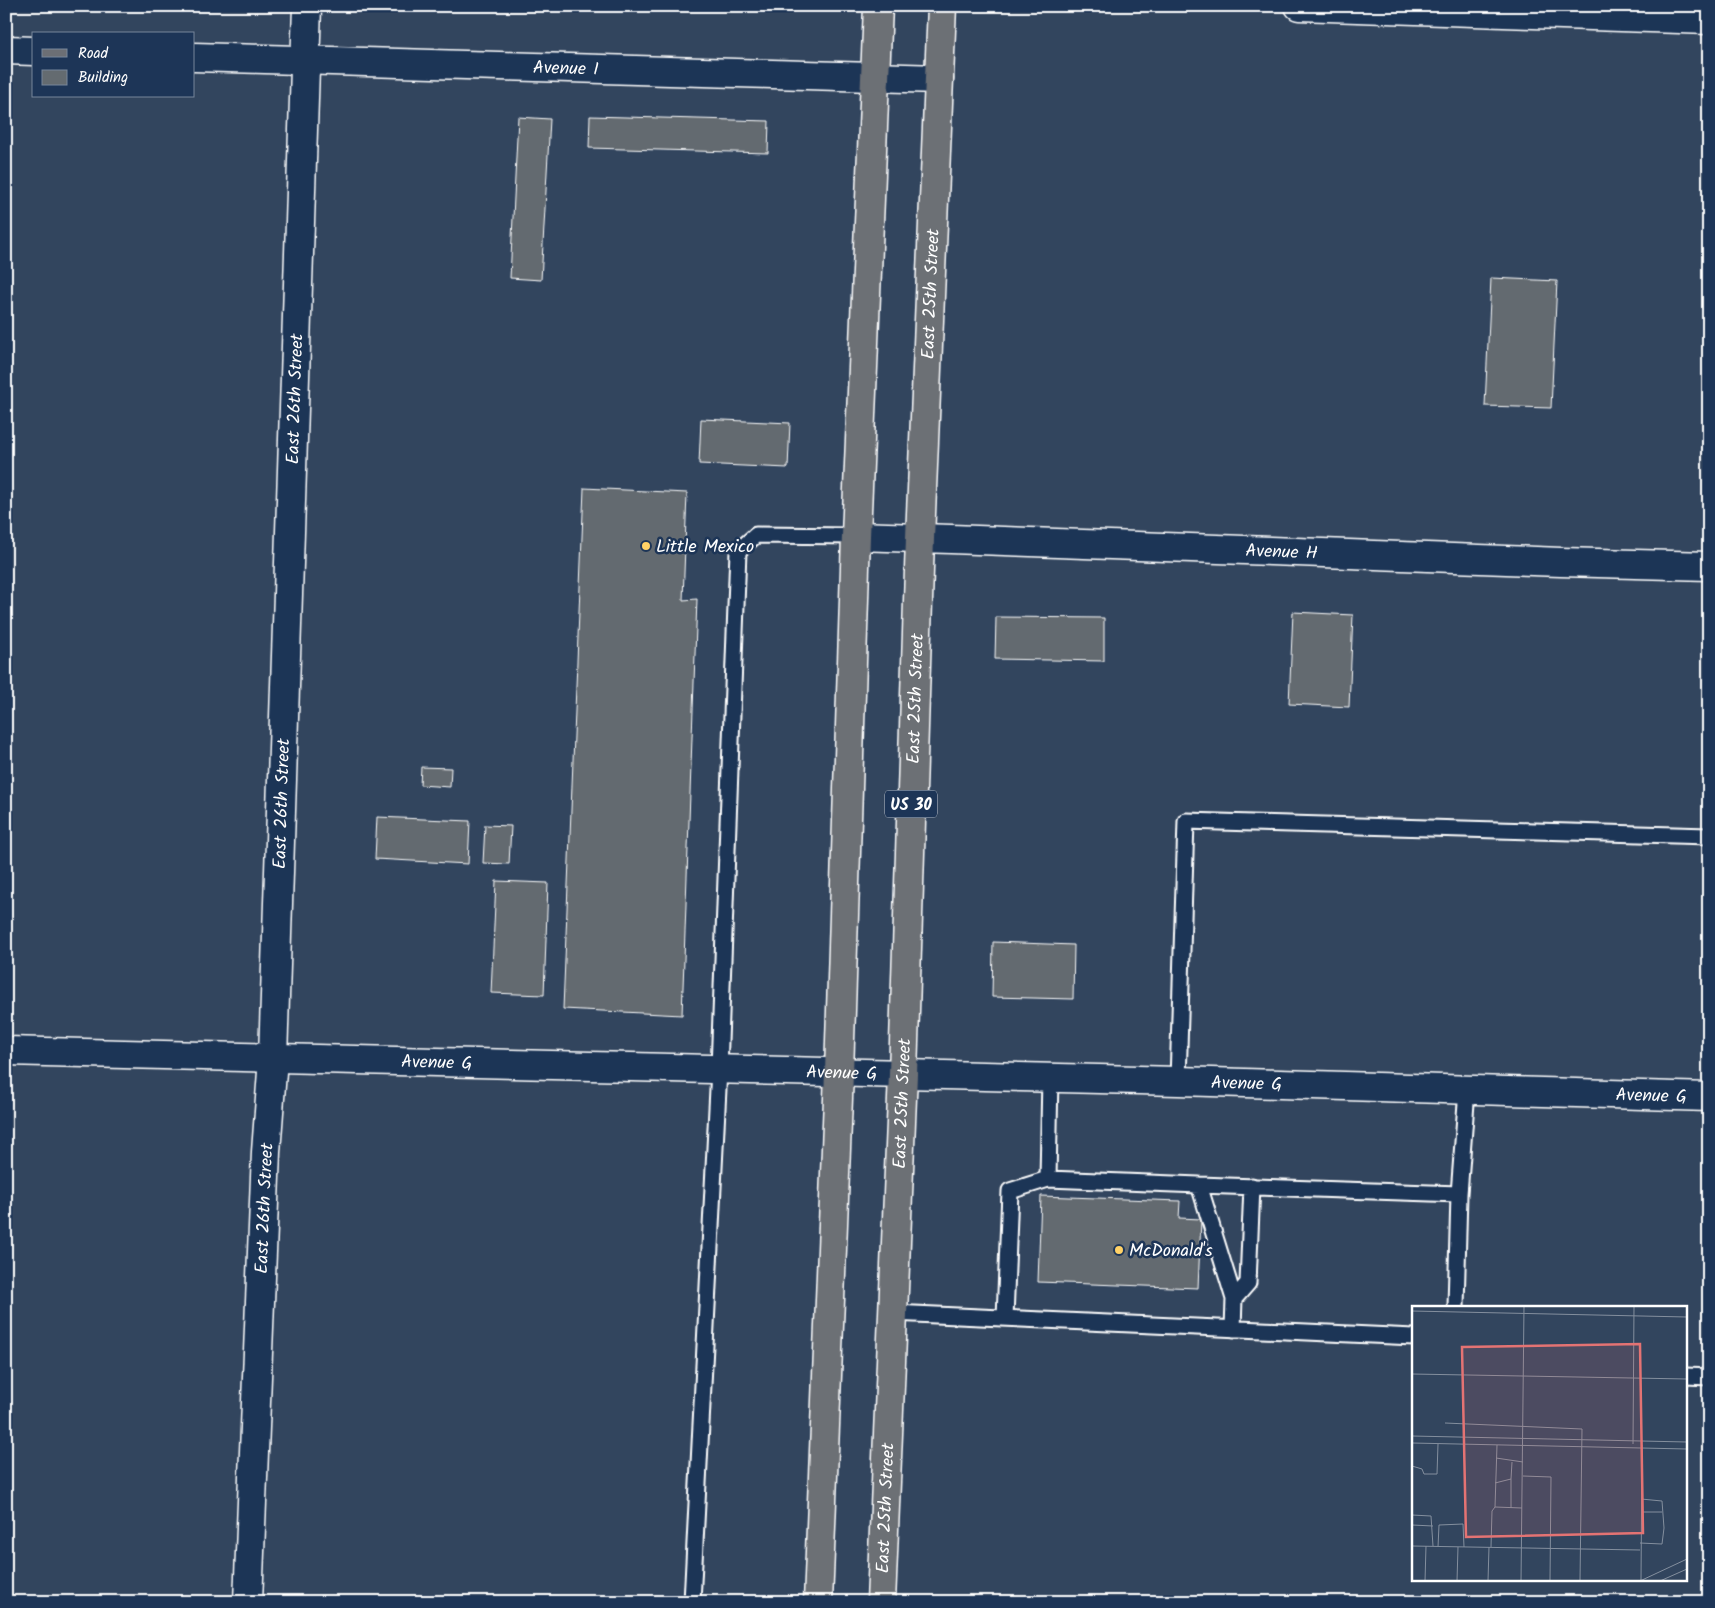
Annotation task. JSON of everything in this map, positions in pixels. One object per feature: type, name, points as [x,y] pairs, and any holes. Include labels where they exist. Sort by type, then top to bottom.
[{"type":"main road","points":[[818,1602],[839,1072],[856,536],[878,6]]},
{"type":"main road","name":"East 25th Street","points":[[881,1602],[903,1074],[920,538],[942,6]]},
{"type":"street","name":"East 26th Street","points":[[248,1602],[266,1152],[273,1058],[306,6]]},
{"type":"street","points":[[1298,6],[1517,10],[1709,20]]},
{"type":"street","points":[[6,50],[32,51]]},
{"type":"street","name":"Avenue I","points":[[195,57],[939,79]]},
{"type":"street","name":"Avenue H","points":[[856,536],[1709,566]]},
{"type":"street","name":"Avenue G","points":[[6,1051],[1178,1080],[1709,1097]]},
{"type":"lane","points":[[692,1602],[719,1069],[738,551],[756,535],[856,536]]},
{"type":"lane","points":[[1178,1080],[1186,821],[1709,836]]},
{"type":"lane","points":[[1048,1179],[1050,1078]]},
{"type":"lane","points":[[1456,1306],[1459,1194],[1467,1090]]},
{"type":"lane","points":[[1005,1318],[1010,1191],[1048,1179],[1459,1194]]},
{"type":"lane","points":[[1199,1185],[1234,1300],[1233,1328]]},
{"type":"lane","points":[[1234,1300],[1248,1283],[1252,1186]]},
{"type":"lane","points":[[892,1313],[1412,1337]]},
{"type":"lane","points":[[1688,1376],[1709,1377]]},
{"type":"building","points":[[590,116],[769,121],[768,153],[589,148]]},
{"type":"building","points":[[518,117],[550,119],[541,280],[510,278]]},
{"type":"building","points":[[1491,278],[1557,281],[1551,408],[1485,406]]},
{"type":"building","points":[[701,419],[790,423],[788,468],[699,464]]},
{"type":"building","points":[[584,488],[687,493],[683,600],[697,599],[682,1015],[563,1009]]},
{"type":"building","points":[[1293,612],[1353,615],[1349,707],[1289,704]]},
{"type":"building","points":[[996,617],[1104,618],[1104,661],[995,659]]},
{"type":"building","points":[[421,767],[451,768],[450,787],[420,785]]},
{"type":"building","points":[[377,817],[470,821],[468,864],[375,859]]},
{"type":"building","points":[[485,825],[511,826],[509,864],[483,863]]},
{"type":"building","points":[[496,881],[548,883],[544,995],[491,993]]},
{"type":"building","points":[[993,942],[1074,945],[1073,999],[992,997]]},
{"type":"building","name":"McDonald's","points":[[1041,1196],[1180,1201],[1179,1218],[1201,1219],[1198,1288],[1038,1282]]},
{"type":"place","name":"Little Mexico","points":[[646,546]]},
{"type":"place","name":"McDonald's","points":[[1119,1250]]}]
